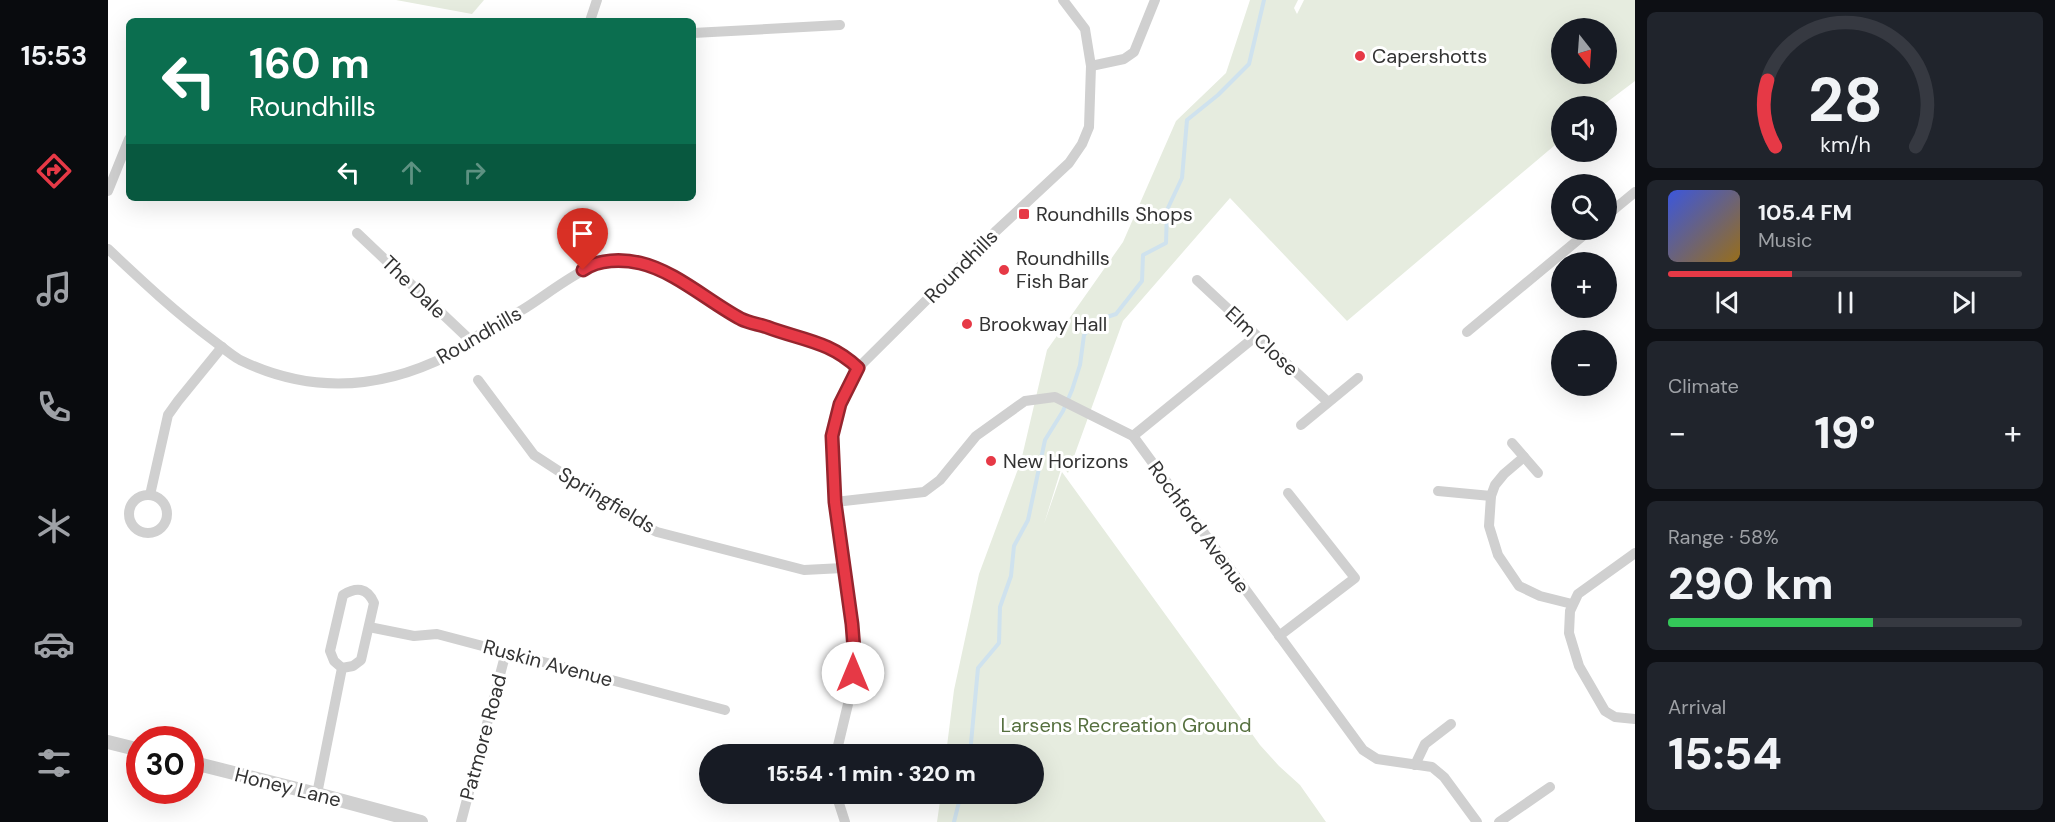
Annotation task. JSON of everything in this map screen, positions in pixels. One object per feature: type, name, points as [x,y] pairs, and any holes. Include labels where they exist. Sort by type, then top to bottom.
[{"type":"street","points":[[591,18],[597,0]]},
{"type":"street","name":"Roundhills","points":[[838,744],[855,662],[835,502],[832,436],[840,404],[858,368],[995,231],[1069,163],[1082,144],[1089,127],[1091,66],[1085,29],[1064,0]]},
{"type":"street","points":[[1091,66],[1124,59],[1134,52],[1155,0]]},
{"type":"street","points":[[696,33],[840,25]]},
{"type":"street","points":[[108,190],[126,146]]},
{"type":"street","points":[[1617,207],[1635,192]]},
{"type":"street","name":"The Dale","points":[[357,233],[470,340]]},
{"type":"street","points":[[1467,332],[1578,240]]},
{"type":"street","name":"Roundhills","points":[[108,249],[185,320],[238,359],[286,378],[338,385],[379,380],[419,368],[450,355],[470,340],[549,294],[589,266],[616,260],[642,263],[667,274],[741,319],[812,340],[846,357],[858,368]]},
{"type":"street","name":"Elm Close","points":[[1197,280],[1328,402]]},
{"type":"street","points":[[1133,436],[1256,336]]},
{"type":"street","points":[[150,495],[168,415],[222,347]]},
{"type":"street","points":[[1300,425],[1358,378]]},
{"type":"street","name":"Springfields","points":[[478,380],[534,455],[640,524],[657,532],[804,570],[843,568]]},
{"type":"street","name":"Rochford Avenue","points":[[835,502],[924,492],[940,480],[976,436],[1025,402],[1055,397],[1080,409],[1133,436],[1363,750],[1377,759],[1432,767],[1444,777],[1478,822]]},
{"type":"street","points":[[1512,442],[1538,473]]},
{"type":"street","points":[[1524,457],[1504,474],[1495,485],[1491,496],[1489,526],[1498,555],[1519,586],[1540,596],[1572,604]]},
{"type":"street","points":[[1438,490],[1491,496]]},
{"type":"street","points":[[1279,636],[1355,578],[1288,493]]},
{"type":"street","points":[[1635,553],[1578,594],[1570,611],[1569,633],[1579,666],[1605,711],[1615,717],[1635,719]]},
{"type":"street","points":[[363,589],[370,594],[374,603],[361,660],[353,666],[342,668],[334,661],[330,651],[343,595],[351,590],[363,589]]},
{"type":"street","name":"Ruskin Avenue","points":[[369,627],[414,636],[437,634],[725,710]]},
{"type":"street","name":"Patmore Road","points":[[461,822],[506,652]]},
{"type":"street","points":[[317,794],[342,668]]},
{"type":"street","points":[[1415,765],[1425,744],[1451,724]]},
{"type":"street","points":[[108,742],[126,746]]},
{"type":"street","name":"Honey Lane","points":[[204,766],[420,822]]},
{"type":"street","points":[[1499,822],[1550,787]]},
{"type":"street","points":[[839,804],[844,822]]},
{"type":"green space","points":[[396,0],[484,0],[472,14]]},
{"type":"green space","name":"Larsens Recreation Ground","points":[[1250,0],[1298,0],[1294,8],[1297,14],[1304,0],[1635,0],[1635,81],[1615,96],[1551,96],[1551,148],[1347,321],[1230,198],[1123,321],[1068,473],[1062,466],[1044,524],[1062,472],[1260,745],[1300,785],[1326,822],[937,822],[940,804],[1044,804],[1044,744],[947,744],[954,690],[979,574],[1021,461],[1047,350],[1123,242],[1176,121],[1226,73]]},
{"type":"waterway","points":[[971,744],[978,668],[999,643],[1000,607],[1011,576],[1014,546],[1028,520],[1045,440],[1063,411],[1072,390],[1080,365],[1084,335],[1098,320],[1116,314],[1142,281],[1143,255],[1166,243],[1167,210],[1182,178],[1187,120],[1218,95],[1249,64],[1264,0]]},
{"type":"waterway","points":[[954,822],[958,804]]},
{"type":"place","name":"Capershotts","points":[[1360,56]]},
{"type":"place","name":"Roundhills Shops","points":[[1024,214]]},
{"type":"place","name":"Roundhills Fish Bar","points":[[1004,270]]},
{"type":"place","name":"Brookway Hall","points":[[967,324]]},
{"type":"place","name":"New Horizons","points":[[991,461]]},
{"type":"route","points":[[583,270],[589,266],[616,260],[642,263],[667,274],[741,319],[812,340],[846,357],[858,368],[840,404],[832,436],[835,502],[852,624],[855,662],[853,673]]}]
